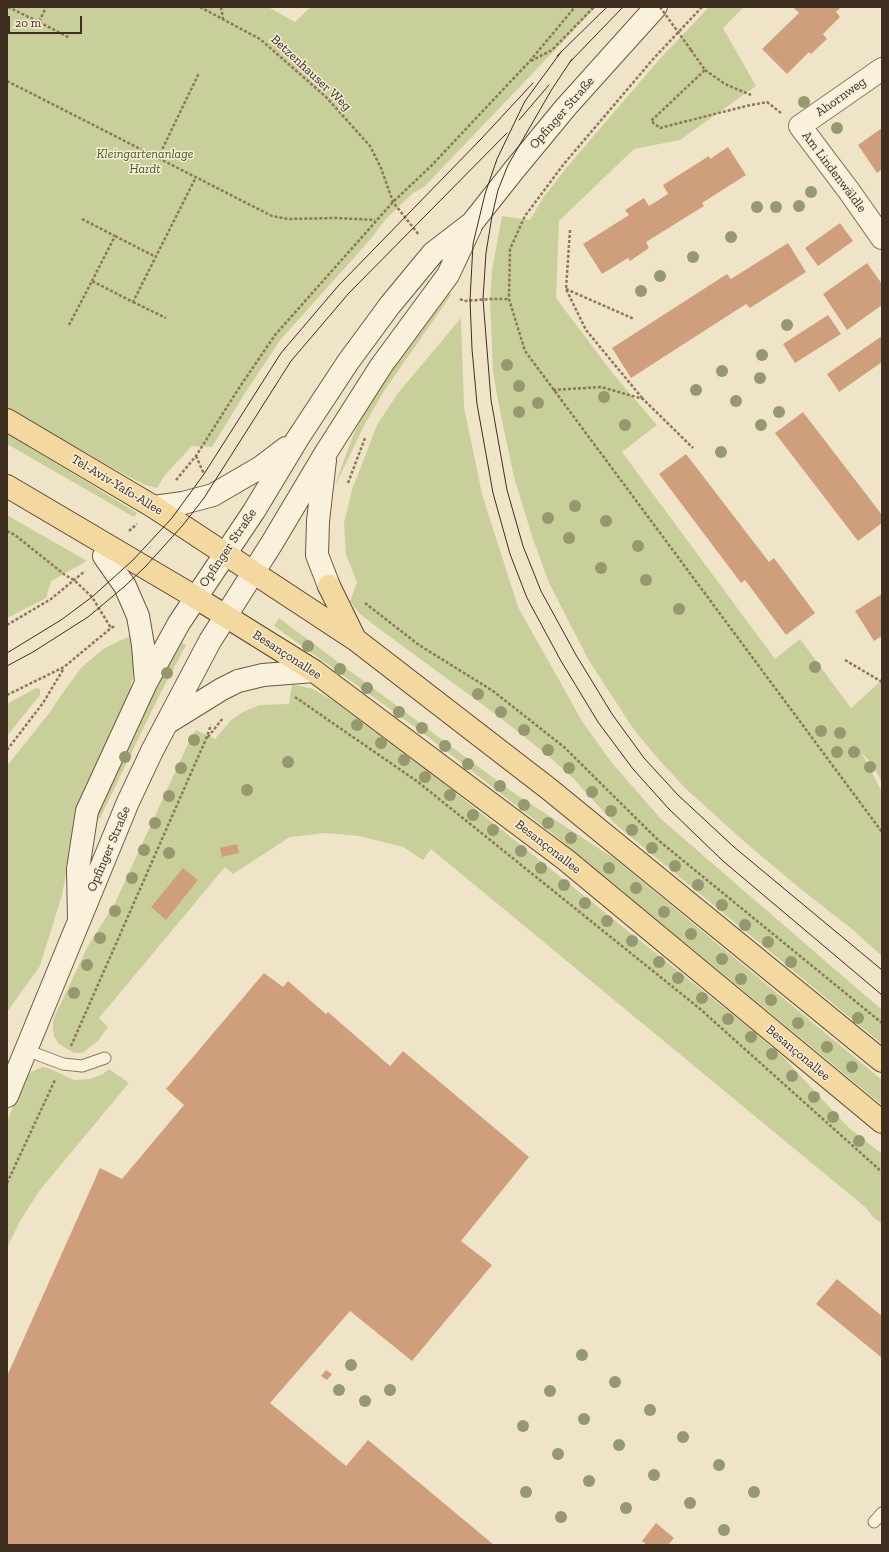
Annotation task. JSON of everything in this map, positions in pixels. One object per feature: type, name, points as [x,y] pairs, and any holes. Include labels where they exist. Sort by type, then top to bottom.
[{"type":"main road","name":"Tel-Aviv-Yafo-Allee","points":[[7,420],[154,507],[225,553]]},
{"type":"main road","points":[[7,486],[195,597]]},
{"type":"main road","points":[[57,515],[104,556]]},
{"type":"main road","points":[[225,553],[356,640],[567,804],[882,1061]]},
{"type":"main road","points":[[329,586],[356,640]]},
{"type":"main road","name":"Besançonallee","points":[[195,597],[314,671],[566,860],[882,1122]]},
{"type":"street","name":"Opfinger Straße","points":[[7,1096],[128,802],[166,724],[210,641],[381,366],[448,275],[472,223],[547,130],[656,7]]},
{"type":"street","name":"Ahornweg","points":[[800,126],[882,68]]},
{"type":"street","name":"Am Lindenwäldle","points":[[800,126],[882,238]]},
{"type":"street","name":"Opfinger Straße","points":[[79,920],[78,869],[87,810],[146,683],[179,623],[254,511],[298,438],[348,362],[394,299],[433,253],[472,223]]},
{"type":"street","points":[[154,507],[184,503],[212,495],[261,468],[298,438]]},
{"type":"street","points":[[326,454],[318,521],[318,555],[329,586]]},
{"type":"street","points":[[104,556],[125,586],[138,616],[143,645],[146,683]]},
{"type":"street","points":[[166,724],[222,689],[238,681],[263,675],[314,671]]},
{"type":"lane","points":[[26,1050],[63,1064],[82,1066],[105,1058]]},
{"type":"lane","points":[[874,1522],[882,1513]]},
{"type":"path","points":[[8,7],[70,38]]},
{"type":"path","points":[[39,22],[46,7]]},
{"type":"path","name":"Betzenhauser Weg","points":[[200,7],[260,39],[326,97],[370,146],[381,168],[393,202]]},
{"type":"path","points":[[221,7],[223,19]]},
{"type":"path","points":[[196,456],[275,335],[376,220],[432,165],[529,62],[575,7]]},
{"type":"path","points":[[529,62],[552,50],[594,7]]},
{"type":"path","points":[[660,7],[705,70],[725,84],[751,95]]},
{"type":"path","points":[[702,7],[654,58],[563,165],[525,216],[510,249],[509,299],[525,350],[553,390],[882,832]]},
{"type":"path","points":[[705,70],[651,122],[660,128],[766,102],[800,126]]},
{"type":"path","points":[[158,158],[199,73]]},
{"type":"path","points":[[7,81],[272,216],[288,219],[335,218],[376,220]]},
{"type":"path","points":[[133,302],[196,177]]},
{"type":"path","points":[[82,219],[156,257]]},
{"type":"path","points":[[570,230],[566,289],[586,330],[643,399],[693,448]]},
{"type":"path","points":[[68,326],[115,236]]},
{"type":"path","points":[[92,281],[166,318]]},
{"type":"path","points":[[566,289],[634,319]]},
{"type":"path","points":[[458,298],[464,301],[509,299]]},
{"type":"path","points":[[553,390],[601,387],[643,399]]},
{"type":"path","points":[[347,486],[366,434]]},
{"type":"path","points":[[7,531],[15,535],[65,575],[74,580],[92,597],[111,628],[64,668],[7,695]]},
{"type":"path","points":[[7,625],[51,598],[74,580]]},
{"type":"path","points":[[362,601],[419,645],[493,691],[564,747],[658,840],[882,1023]]},
{"type":"path","points":[[844,660],[882,682]]},
{"type":"path","points":[[7,750],[43,703],[64,668]]},
{"type":"path","points":[[289,695],[295,697],[418,782],[699,1008],[882,1172]]},
{"type":"path","points":[[7,1183],[63,1064],[206,739],[226,715]]},
{"type":"green space","name":"Kleingartenanlage Hardt","points":[[7,7],[268,7],[295,22],[311,7],[596,7],[424,187],[413,193],[386,219],[369,241],[281,339],[245,393],[212,447],[192,446],[165,475],[157,488],[145,485],[120,472],[7,408]]},
{"type":"green space","points":[[709,7],[744,7],[723,28],[756,86],[680,140],[634,149],[559,221],[556,298],[614,375],[657,425],[622,452],[775,659],[800,639],[851,708],[882,680],[882,782],[872,764],[861,752],[882,792],[882,956],[853,930],[747,844],[686,789],[634,730],[588,659],[549,583],[532,536],[514,477],[501,416],[493,372],[490,299],[492,270],[502,216],[530,220],[543,198],[567,167],[657,62]]},
{"type":"green space","points":[[447,289],[451,295],[384,391],[365,424],[334,488],[352,438],[368,404]]},
{"type":"green space","points":[[461,318],[464,407],[482,494],[518,607],[582,721],[612,763],[661,819],[882,1010],[882,1044],[614,823],[572,777],[546,754],[498,716],[378,628],[360,614],[350,602],[357,582],[346,555],[344,523],[352,490],[377,425],[398,393]]},
{"type":"green space","points":[[7,434],[137,513],[134,517],[7,444]]},
{"type":"green space","points":[[7,515],[87,561],[51,581],[46,598],[7,618]]},
{"type":"green space","points":[[279,618],[511,791],[615,859],[882,1080],[882,1105],[553,834],[415,727],[274,626]]},
{"type":"green space","points":[[134,634],[136,663],[129,694],[78,810],[62,895],[40,966],[7,1012],[7,766],[50,712],[81,668],[103,649]]},
{"type":"green space","points":[[179,641],[186,645],[158,698],[100,818],[95,818],[120,757]]},
{"type":"green space","points":[[292,684],[313,689],[332,700],[432,774],[753,1031],[783,1057],[848,1127],[882,1154],[882,1224],[872,1216],[865,1207],[431,849],[423,860],[403,847],[359,836],[325,833],[290,837],[233,874],[225,867],[99,1018],[108,1027],[98,1041],[82,1053],[74,1053],[59,1044],[54,1037],[53,1030],[53,1021],[56,1013],[88,946],[115,903],[187,746],[196,730],[215,739],[231,720],[243,712],[260,705],[289,704]]},
{"type":"green space","points":[[38,688],[40,690],[40,695],[7,736],[7,704]]},
{"type":"green space","points":[[42,1067],[48,1068],[74,1080],[90,1079],[103,1074],[109,1069],[129,1083],[40,1190],[20,1221],[7,1248],[7,1121],[26,1077],[31,1072]]},
{"type":"building","points":[[793,7],[841,7],[836,12],[840,17],[823,34],[827,39],[811,54],[809,52],[787,74],[762,49],[799,13]]},
{"type":"building","points":[[882,128],[882,169],[877,173],[858,145]]},
{"type":"building","points":[[728,147],[746,175],[702,203],[704,206],[646,242],[649,248],[630,261],[628,258],[602,274],[583,244],[629,215],[625,210],[644,198],[649,206],[668,194],[663,185],[709,156],[710,159]]},
{"type":"building","points":[[840,223],[853,241],[818,266],[805,248]]},
{"type":"building","points":[[788,243],[806,272],[750,308],[746,304],[631,378],[612,348],[727,274],[731,279]]},
{"type":"building","points":[[867,263],[882,284],[882,305],[847,330],[823,294]]},
{"type":"building","points":[[828,315],[841,334],[795,363],[783,344]]},
{"type":"building","points":[[882,336],[882,362],[839,392],[827,374]]},
{"type":"building","points":[[803,412],[882,515],[882,523],[858,541],[775,433]]},
{"type":"building","points":[[686,454],[769,562],[774,558],[815,613],[786,635],[745,580],[741,583],[659,474]]},
{"type":"building","points":[[882,594],[882,636],[874,641],[855,611]]},
{"type":"building","points":[[237,844],[239,853],[222,857],[220,848]]},
{"type":"building","points":[[183,868],[198,880],[166,920],[151,907]]},
{"type":"building","points":[[264,973],[283,987],[288,981],[326,1014],[328,1012],[390,1066],[403,1051],[529,1157],[461,1241],[492,1265],[412,1361],[350,1311],[270,1403],[346,1466],[368,1440],[494,1545],[7,1545],[7,1376],[100,1168],[122,1179],[184,1105],[166,1089]]},
{"type":"building","points":[[837,1279],[882,1316],[881,1357],[816,1304]]},
{"type":"building","points":[[326,1370],[332,1374],[327,1380],[321,1376]]},
{"type":"building","points":[[656,1523],[674,1538],[668,1545],[647,1545],[642,1541]]},
{"type":"tram line","points":[[557,56],[607,7]]},
{"type":"tram line","points":[[569,63],[623,7]]},
{"type":"tram line","points":[[561,52],[525,101],[497,159],[485,194],[473,244],[470,300],[472,349],[477,404],[493,493],[510,554],[527,598],[561,661],[598,722],[633,769],[668,808],[723,861],[882,995]]},
{"type":"tram line","points":[[572,59],[552,89],[508,165],[498,190],[486,253],[483,299],[491,400],[507,490],[523,546],[541,591],[576,655],[612,714],[644,758],[678,795],[734,847],[882,970]]},
{"type":"tram line","points":[[7,653],[61,620],[92,597],[133,560],[172,518],[204,474],[281,353],[339,285],[481,139],[533,83]]},
{"type":"tram line","points":[[519,120],[549,85]]},
{"type":"tram line","points":[[7,666],[33,652],[88,617],[145,567],[183,525],[204,498],[291,361],[349,293],[507,133]]}]
